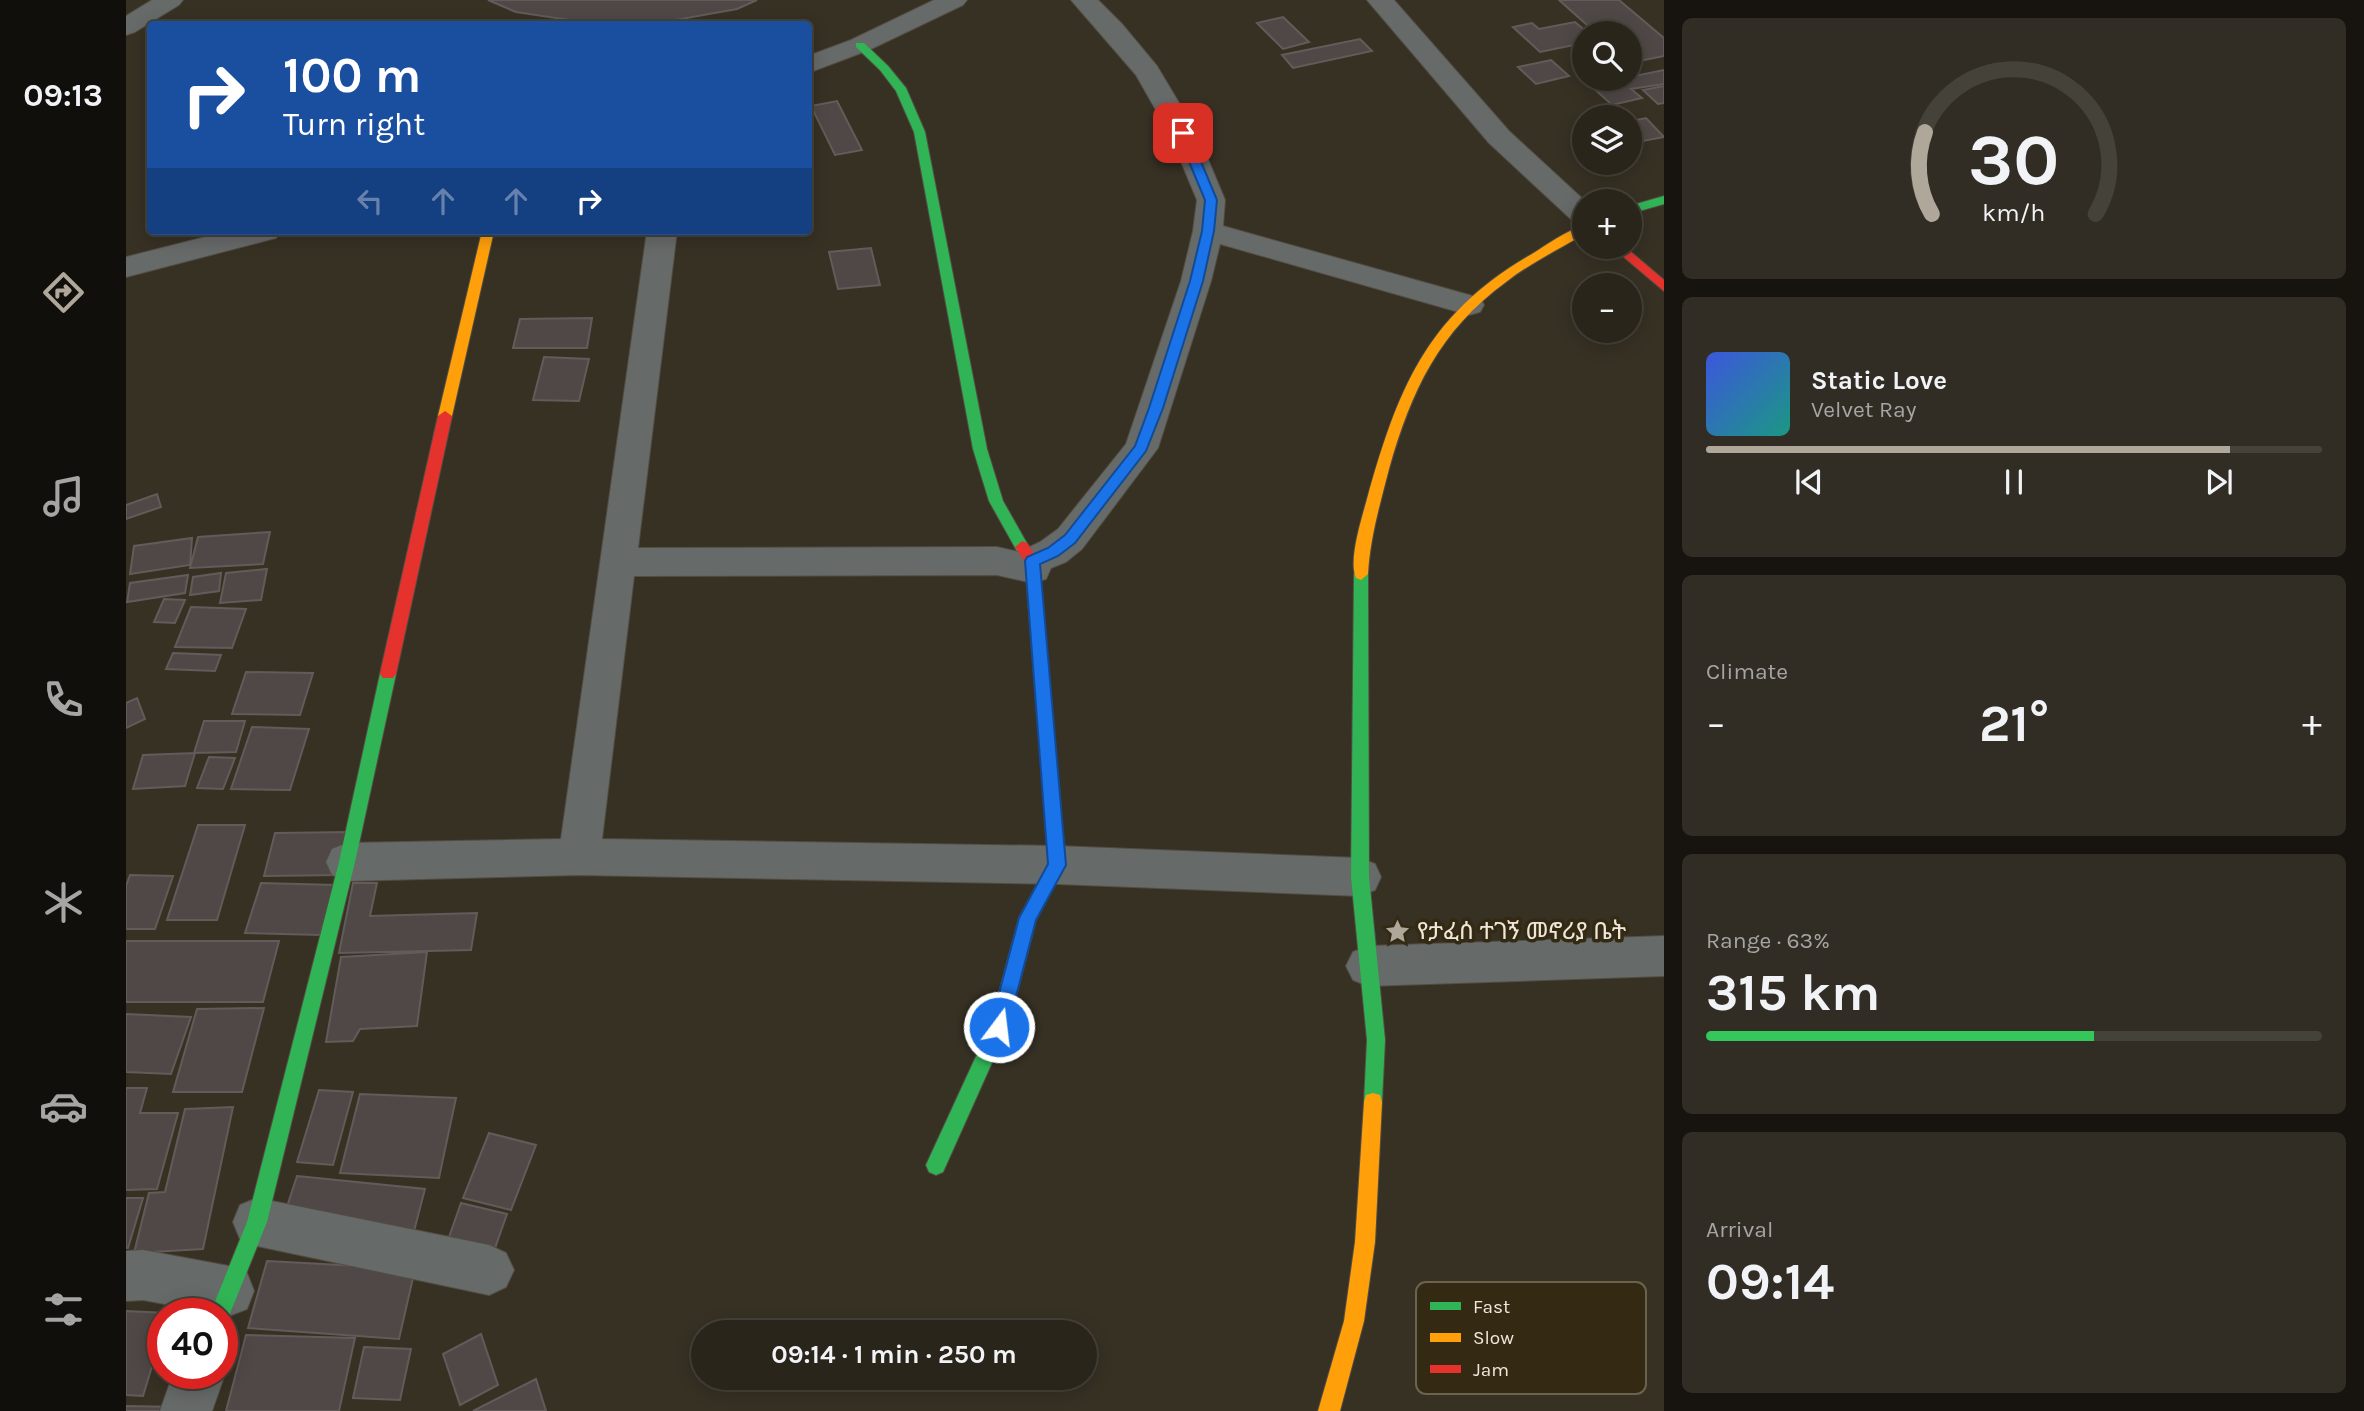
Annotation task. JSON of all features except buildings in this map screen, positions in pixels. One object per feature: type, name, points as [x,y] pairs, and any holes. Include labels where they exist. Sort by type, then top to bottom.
[{"type":"street","points":[[126,27],[170,0]]},
{"type":"street","points":[[812,63],[860,45],[954,0]]},
{"type":"street","points":[[617,562],[998,561],[1033,565],[1070,539],[1141,448],[1196,281],[1208,231],[1211,200],[1183,133],[1132,51],[1084,0]]},
{"type":"street","points":[[1380,0],[1499,137],[1572,205]]},
{"type":"street","points":[[860,45],[894,77],[906,93],[914,112],[927,167],[980,447],[1003,520],[1033,565],[1057,865],[1028,918],[999,1027],[936,1165]]},
{"type":"street","points":[[1642,206],[1664,200]]},
{"type":"street","points":[[1208,231],[1469,305]]},
{"type":"street","points":[[126,267],[250,235]]},
{"type":"street","points":[[226,1298],[257,1222],[348,862],[422,514],[487,235]]},
{"type":"street","points":[[579,857],[661,235]]},
{"type":"street","points":[[1329,1411],[1354,1321],[1365,1242],[1376,1040],[1360,877],[1359,687],[1361,567],[1376,494],[1394,423],[1408,390],[1442,332],[1502,278],[1572,236]]},
{"type":"street","points":[[1632,259],[1664,287]]},
{"type":"street","points":[[348,862],[579,857],[1057,865],[1360,877]]},
{"type":"street","points":[[1368,966],[1664,956]]},
{"type":"street","points":[[257,1222],[489,1270]]},
{"type":"street","points":[[126,1276],[143,1276],[212,1298]]},
{"type":"street","points":[[186,1411],[194,1389]]},
{"type":"traffic: fast","points":[[860,45],[894,79],[909,103],[920,132],[980,449],[996,501],[1022,547]]},
{"type":"traffic: fast","points":[[1642,206],[1664,200]]},
{"type":"traffic: fast","points":[[1361,574],[1360,877],[1376,1040],[1373,1102]]},
{"type":"traffic: fast","points":[[226,1298],[257,1222],[347,862],[388,674]]},
{"type":"traffic: fast","points":[[936,1165],[999,1027],[1028,918],[1057,865],[1052,802]]},
{"type":"traffic: slow","points":[[445,416],[487,235]]},
{"type":"traffic: slow","points":[[1361,574],[1368,523],[1389,444],[1409,390],[1422,365],[1437,341],[1476,299],[1521,265],[1572,236]]},
{"type":"traffic: slow","points":[[1329,1411],[1354,1321],[1365,1242],[1373,1102]]},
{"type":"traffic: jam","points":[[1632,259],[1664,287]]},
{"type":"traffic: jam","points":[[388,674],[445,416]]},
{"type":"traffic: jam","points":[[1022,547],[1032,561],[1052,802]]},
{"type":"place","name":"የታፈሰ ተገኝ መኖሪያ ቤት","points":[[1397,931]]},
{"type":"route","points":[[999,1027],[1028,918],[1057,865],[1032,561],[1053,552],[1070,539],[1141,448],[1156,408],[1196,281],[1208,231],[1211,200],[1198,162],[1183,133]]}]
